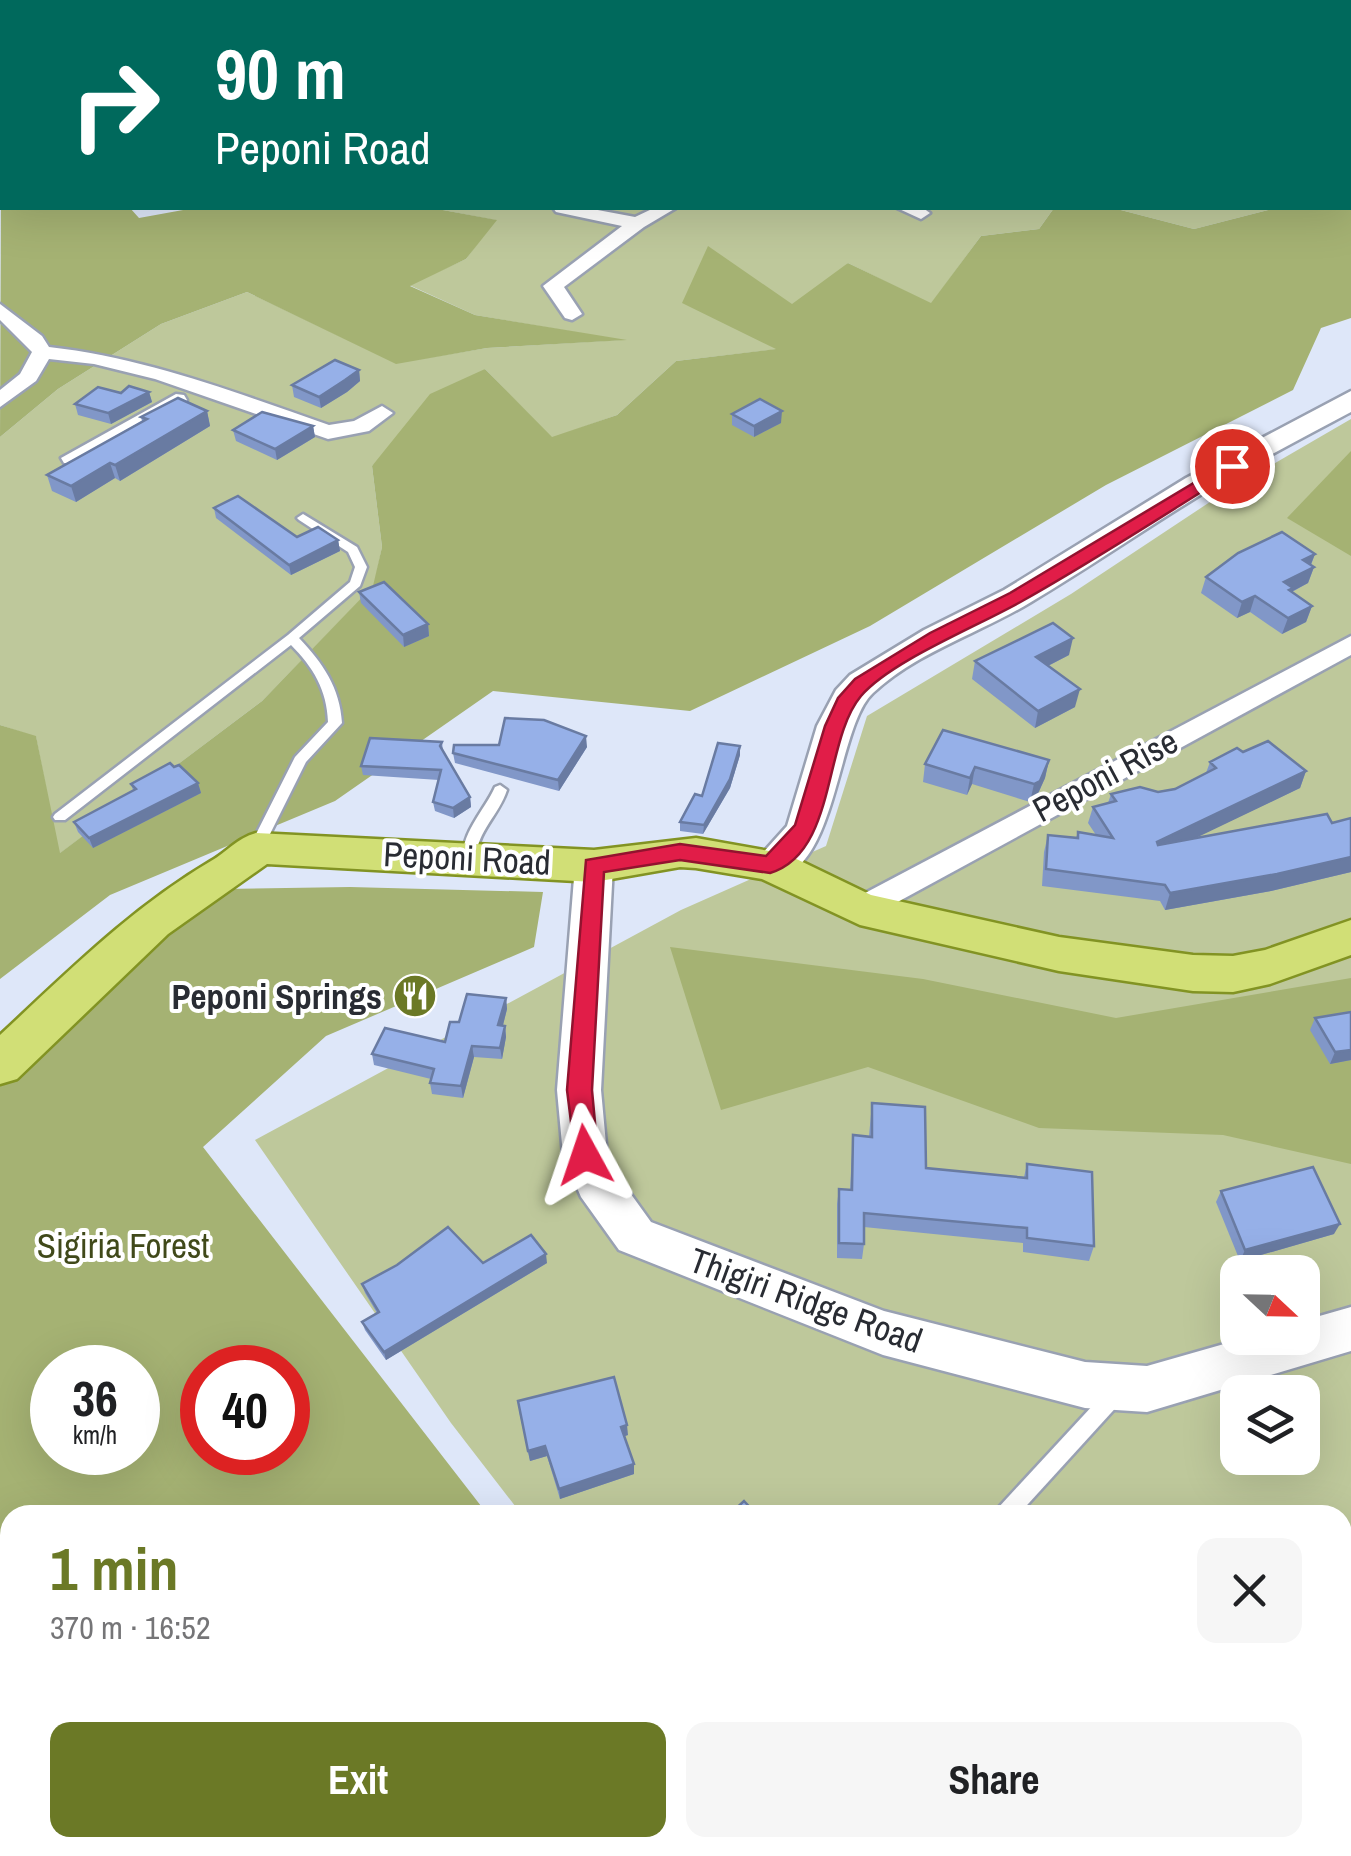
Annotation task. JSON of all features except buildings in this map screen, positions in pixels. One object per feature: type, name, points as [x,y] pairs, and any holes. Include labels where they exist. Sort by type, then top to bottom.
[{"type":"main road","name":"Peponi Road","points":[[256,848],[594,866],[680,852],[770,865],[860,908],[1058,954],[1193,973],[1233,974],[1270,967],[1351,937]]},
{"type":"main road","points":[[0,1065],[145,928],[192,889],[239,868],[256,848]]},
{"type":"street","points":[[572,210],[637,223]]},
{"type":"street","points":[[572,314],[553,286],[637,223],[663,210]]},
{"type":"street","points":[[0,310],[35,340],[42,352]]},
{"type":"street","points":[[42,352],[94,358],[194,385],[328,432],[360,426],[382,414]]},
{"type":"street","points":[[0,402],[28,378],[42,352]]},
{"type":"street","points":[[72,458],[170,406],[194,385]]},
{"type":"street","points":[[770,865],[796,843],[806,826],[835,726],[848,698],[862,683],[936,638],[1016,597],[1198,484],[1351,400]]},
{"type":"street","name":"Peponi Rise","points":[[860,908],[1351,644]]},
{"type":"street","name":"Thigiri Ridge Road","points":[[594,866],[579,1090],[585,1155],[597,1183],[635,1236],[883,1334],[1085,1385],[1120,1390],[1147,1389],[1351,1329]]},
{"type":"lane","points":[[60,817],[292,638],[356,583],[362,567],[353,550],[303,518]]},
{"type":"lane","points":[[256,848],[300,760],[335,724],[336,704],[316,662],[292,638]]},
{"type":"lane","points":[[469,858],[470,838],[496,804],[500,790]]},
{"type":"lane","points":[[1013,1505],[1120,1390]]},
{"type":"green space","points":[[1,210],[132,210],[139,218],[183,210],[443,210],[497,220],[466,259],[410,286],[475,315],[627,340],[487,348],[396,364],[247,292],[161,324],[58,389],[0,437]]},
{"type":"green space","points":[[442,210],[1053,210],[1039,229],[981,236],[931,304],[848,263],[779,349],[676,361],[617,415],[552,438],[485,369],[372,466],[382,547],[374,586],[262,701],[59,854],[36,737],[0,725],[0,437],[58,389],[161,324],[247,292],[396,363],[487,348],[621,340],[475,315],[409,285],[466,259],[495,220]]},
{"type":"green space","points":[[1053,210],[1121,210],[1194,229],[1268,210],[1351,210],[1351,318],[1321,328],[1293,390],[1106,485],[870,626],[690,711],[493,691],[335,801],[110,895],[0,979],[0,725],[36,736],[60,853],[262,701],[373,586],[382,547],[372,466],[430,394],[485,369],[552,437],[617,415],[676,361],[776,349],[682,303],[708,246],[792,304],[848,263],[931,303],[981,236],[1039,229]]},
{"type":"green space","points":[[1121,210],[1268,210],[1194,229]]},
{"type":"green space","points":[[1351,419],[1351,1505],[514,1505],[451,1423],[255,1140],[681,910],[826,846],[867,716],[1071,594],[1222,494]]},
{"type":"green space","points":[[1351,451],[1351,556],[1287,518]]},
{"type":"green space","name":"Sigiria Forest","points":[[350,887],[543,892],[534,947],[326,1036],[203,1147],[480,1505],[0,1505],[0,1083],[157,929],[223,889]]},
{"type":"green space","points":[[670,947],[923,979],[1116,1018],[1351,978],[1351,1164],[1223,1135],[1039,1128],[868,1067],[721,1110]]},
{"type":"place","name":"Peponi Springs","points":[[415,996]]},
{"type":"route","points":[[585,1155],[579,1090],[594,866],[680,852],[770,865],[796,843],[806,826],[835,726],[848,698],[862,683],[936,638],[1016,597],[1232,466]]}]
